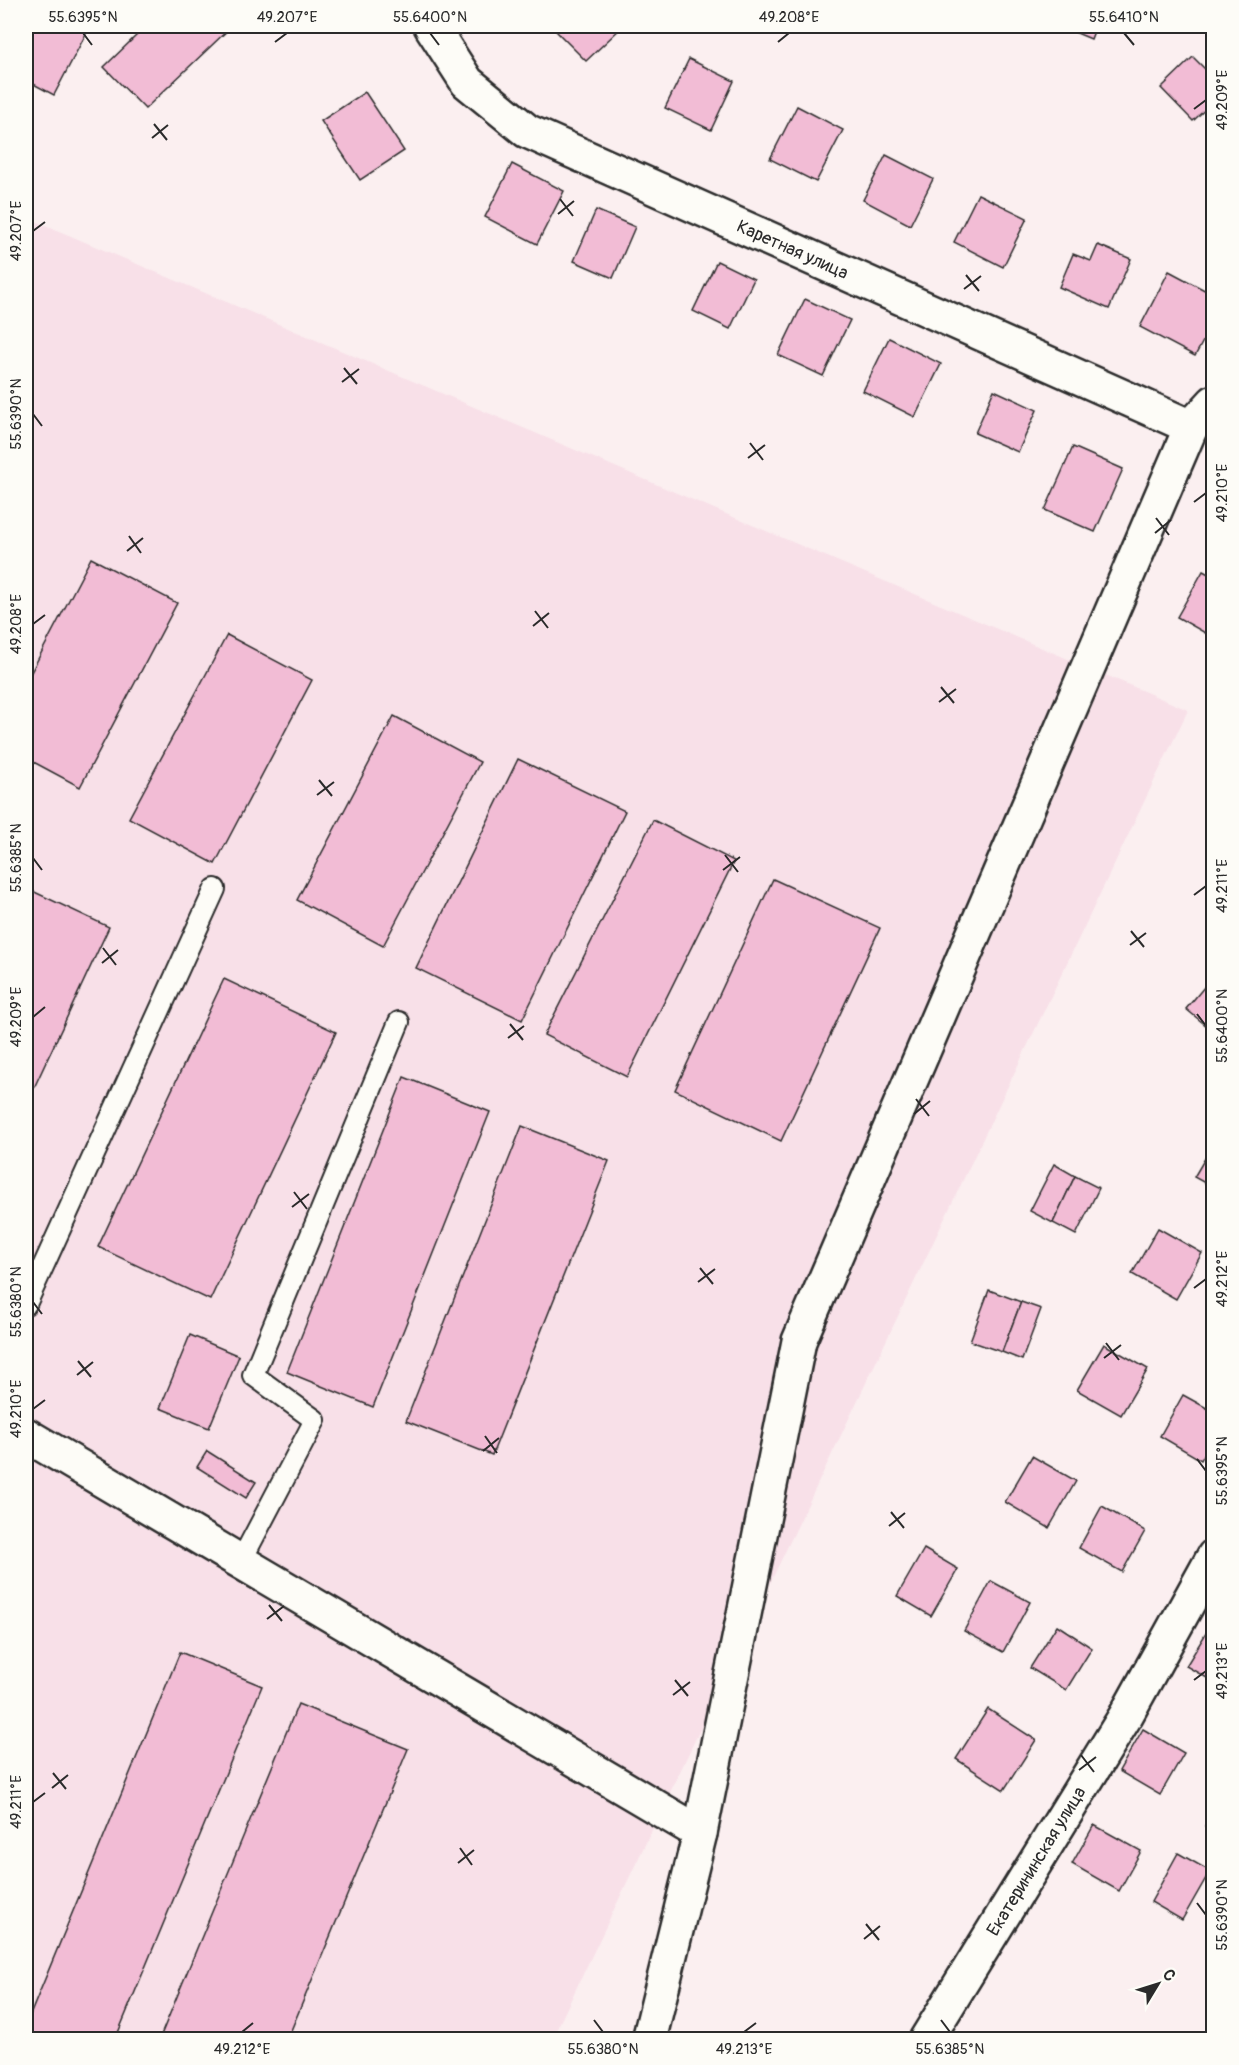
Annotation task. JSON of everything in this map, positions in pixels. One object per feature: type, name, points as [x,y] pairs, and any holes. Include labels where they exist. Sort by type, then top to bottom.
[{"type":"street","name":"Каретная улица","points":[[431,26],[467,82],[527,131],[1191,427]]},
{"type":"street","points":[[649,2040],[700,1833],[799,1341],[1191,427],[1214,402]]},
{"type":"street","points":[[26,1435],[700,1833]]},
{"type":"street","name":"Екатерининская улица","points":[[926,2040],[1125,1717],[1214,1556]]},
{"type":"lane","points":[[26,1304],[215,889]]},
{"type":"lane","points":[[241,1561],[315,1420],[253,1375],[399,1022]]},
{"type":"shaded area","points":[[26,217],[1188,710],[552,2039],[26,2039]]},
{"type":"building","points":[[26,26],[90,26],[54,95],[26,80]]},
{"type":"building","points":[[132,26],[232,26],[145,109],[104,67],[139,33]]},
{"type":"building","points":[[551,26],[620,26],[622,27],[586,61]]},
{"type":"building","points":[[1060,26],[1096,26],[1091,39]]},
{"type":"building","points":[[1193,57],[1214,78],[1214,101],[1193,121],[1161,88]]},
{"type":"building","points":[[689,59],[734,81],[711,130],[665,108]]},
{"type":"building","points":[[365,92],[404,151],[360,180],[321,121]]},
{"type":"building","points":[[797,106],[843,130],[816,182],[770,159]]},
{"type":"building","points":[[886,155],[933,179],[910,225],[863,200]]},
{"type":"building","points":[[512,164],[564,191],[537,244],[485,217]]},
{"type":"building","points":[[978,194],[1027,218],[1003,267],[954,242]]},
{"type":"building","points":[[596,210],[635,227],[613,278],[574,261]]},
{"type":"building","points":[[1098,245],[1131,259],[1109,309],[1059,287],[1073,254],[1091,261]]},
{"type":"building","points":[[717,261],[754,279],[730,329],[693,311]]},
{"type":"building","points":[[1169,271],[1214,295],[1214,321],[1195,356],[1140,327]]},
{"type":"building","points":[[805,299],[850,320],[823,376],[778,355]]},
{"type":"building","points":[[889,338],[941,364],[915,417],[863,391]]},
{"type":"building","points":[[994,390],[1037,410],[1018,452],[975,433]]},
{"type":"building","points":[[1073,447],[1123,469],[1095,532],[1045,510]]},
{"type":"building","points":[[91,558],[177,603],[80,787],[26,758],[26,682]]},
{"type":"building","points":[[1203,571],[1214,577],[1214,638],[1177,617]]},
{"type":"building","points":[[227,635],[312,680],[215,864],[129,818]]},
{"type":"building","points":[[394,716],[480,762],[383,946],[297,900]]},
{"type":"building","points":[[518,759],[625,811],[522,1020],[416,968]]},
{"type":"building","points":[[653,820],[734,861],[627,1077],[544,1035]]},
{"type":"building","points":[[773,879],[880,928],[781,1141],[675,1090]]},
{"type":"building","points":[[26,888],[109,927],[26,1105]]},
{"type":"building","points":[[1214,975],[1214,1032],[1186,1009]]},
{"type":"building","points":[[224,979],[336,1032],[210,1300],[98,1247]]},
{"type":"building","points":[[404,1077],[490,1112],[373,1407],[287,1372]]},
{"type":"building","points":[[522,1126],[609,1161],[492,1455],[406,1421]]},
{"type":"building","points":[[1214,1143],[1214,1188],[1194,1177]]},
{"type":"building","points":[[1054,1164],[1075,1176],[1053,1223],[1030,1211]]},
{"type":"building","points":[[1075,1176],[1099,1188],[1076,1235],[1053,1223]]},
{"type":"building","points":[[1158,1228],[1202,1253],[1176,1299],[1132,1274]]},
{"type":"building","points":[[989,1290],[1021,1302],[1002,1352],[970,1341]]},
{"type":"building","points":[[1021,1302],[1041,1309],[1022,1360],[1002,1352]]},
{"type":"building","points":[[190,1335],[239,1356],[209,1428],[160,1408]]},
{"type":"building","points":[[1104,1344],[1148,1369],[1121,1415],[1077,1390]]},
{"type":"building","points":[[1183,1395],[1214,1412],[1214,1437],[1201,1460],[1160,1436]]},
{"type":"building","points":[[207,1451],[256,1482],[246,1498],[197,1467]]},
{"type":"building","points":[[1032,1456],[1076,1481],[1049,1528],[1005,1502]]},
{"type":"building","points":[[1102,1506],[1145,1531],[1122,1572],[1079,1548]]},
{"type":"building","points":[[924,1549],[958,1569],[931,1616],[897,1596]]},
{"type":"building","points":[[991,1581],[1030,1602],[1003,1652],[964,1631]]},
{"type":"building","points":[[1057,1625],[1092,1648],[1066,1690],[1030,1668]]},
{"type":"building","points":[[1211,1625],[1214,1627],[1214,1682],[1186,1666]]},
{"type":"building","points":[[180,1652],[262,1686],[115,2040],[26,2040],[26,2025]]},
{"type":"building","points":[[298,1704],[408,1749],[287,2040],[159,2040]]},
{"type":"building","points":[[988,1709],[1036,1740],[1004,1790],[956,1759]]},
{"type":"building","points":[[1143,1729],[1184,1753],[1160,1795],[1119,1771]]},
{"type":"building","points":[[1214,1810],[1214,1831],[1205,1826]]},
{"type":"building","points":[[1094,1825],[1141,1851],[1119,1891],[1072,1864]]},
{"type":"building","points":[[1178,1853],[1210,1871],[1182,1920],[1151,1902]]}]
